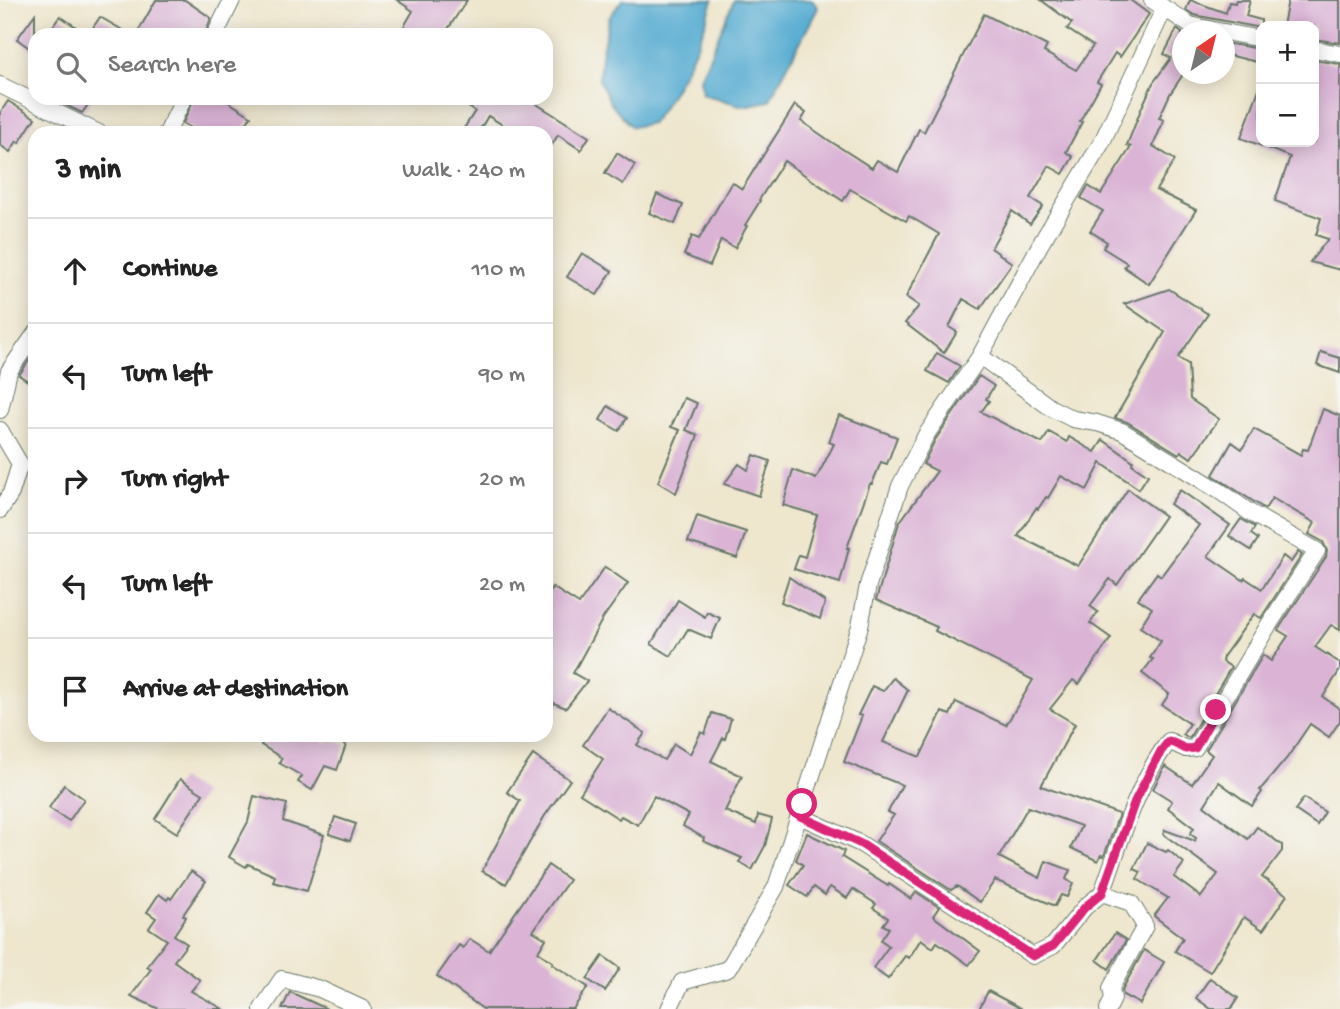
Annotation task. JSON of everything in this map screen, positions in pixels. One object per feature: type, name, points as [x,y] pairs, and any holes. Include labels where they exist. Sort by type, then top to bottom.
[{"type":"street","points":[[218,28],[232,0]]},
{"type":"street","points":[[668,1009],[682,982],[728,969],[776,887],[860,626],[868,585],[900,486],[926,435],[980,356],[1041,243],[1102,142],[1158,4],[1184,21]]},
{"type":"street","points":[[1235,34],[1256,38]]},
{"type":"street","points":[[1319,50],[1340,54]]},
{"type":"street","points":[[0,85],[28,99]]},
{"type":"street","points":[[41,105],[85,126]]},
{"type":"street","points":[[170,126],[180,105]]},
{"type":"street","points":[[0,410],[9,371],[28,344]]},
{"type":"street","points":[[800,816],[861,844],[1033,956],[1053,946],[1085,907],[1102,893],[1135,801],[1161,751],[1169,741],[1186,749],[1195,748],[1240,670],[1318,551],[1249,512],[1122,431],[1073,419],[1051,408],[980,356]]},
{"type":"street","points":[[0,430],[20,464],[11,493],[0,510]]},
{"type":"street","points":[[1102,893],[1131,903],[1145,926],[1111,988],[1113,999],[1108,1009]]},
{"type":"street","points":[[262,1009],[282,979],[320,989],[363,1009]]},
{"type":"water","points":[[622,0],[713,0],[695,48],[662,109],[652,123],[632,127],[611,104],[599,80],[609,18]]},
{"type":"water","points":[[734,0],[813,0],[818,8],[769,101],[743,106],[702,94],[700,79]]},
{"type":"building","points":[[156,0],[185,0],[211,18],[207,28],[140,28]]},
{"type":"building","points":[[397,0],[467,0],[449,28],[403,28],[413,11]]},
{"type":"building","points":[[1041,0],[1130,0],[1149,14],[1120,57],[1115,53],[1097,82],[1101,84],[1066,152],[1073,157],[1063,174],[1049,166],[1030,198],[1043,206],[1030,224],[1012,211],[991,248],[1012,263],[980,309],[963,299],[949,327],[957,332],[944,353],[905,323],[919,306],[906,297],[939,234],[909,216],[906,221],[850,189],[843,201],[784,161],[759,200],[735,248],[721,240],[710,266],[684,255],[692,236],[699,239],[732,182],[742,189],[795,105],[806,113],[801,121],[830,141],[872,168],[877,160],[898,172],[919,129],[924,132],[984,14],[1047,46],[1044,52],[1076,70],[1093,46],[1067,29],[1072,23]]},
{"type":"building","points":[[1190,0],[1226,13],[1229,2],[1250,0],[1246,16],[1261,21],[1256,21],[1256,27],[1194,15],[1186,10]]},
{"type":"building","points":[[1288,0],[1340,0],[1340,43],[1319,40],[1319,21],[1284,21]]},
{"type":"building","points":[[35,14],[35,28],[28,28],[28,47],[17,39]]},
{"type":"building","points":[[60,16],[78,28],[52,28]]},
{"type":"building","points":[[100,17],[119,28],[93,28]]},
{"type":"building","points":[[1172,39],[1172,84],[1177,84],[1159,118],[1164,120],[1153,146],[1175,160],[1156,190],[1196,210],[1149,284],[1124,267],[1127,263],[1103,248],[1107,242],[1090,231],[1103,211],[1081,198],[1088,186],[1101,194],[1131,147],[1127,145],[1142,107],[1153,83],[1171,58],[1164,54]]},
{"type":"building","points":[[1235,45],[1256,48],[1256,62],[1235,57]]},
{"type":"building","points":[[1319,61],[1340,64],[1340,270],[1310,262],[1328,239],[1316,235],[1321,218],[1275,201],[1290,157],[1264,147],[1319,147]]},
{"type":"building","points":[[1256,98],[1256,144],[1241,138]]},
{"type":"building","points":[[8,101],[35,118],[10,152],[0,145],[0,113]]},
{"type":"building","points":[[65,105],[88,105],[82,113]]},
{"type":"building","points":[[191,105],[233,105],[251,116],[245,126],[188,126],[183,123]]},
{"type":"building","points":[[465,105],[538,105],[589,137],[581,150],[558,135],[553,143],[553,126],[504,126],[488,116],[482,126],[465,126],[475,111]]},
{"type":"building","points":[[617,153],[635,165],[623,184],[605,173]]},
{"type":"building","points":[[657,194],[683,205],[675,224],[649,213]]},
{"type":"building","points":[[582,253],[612,271],[597,295],[567,277]]},
{"type":"building","points":[[1169,289],[1208,314],[1178,358],[1188,364],[1190,399],[1219,419],[1191,458],[1115,418],[1165,332],[1124,304]]},
{"type":"building","points":[[1321,352],[1340,358],[1340,373],[1317,365]]},
{"type":"building","points":[[937,353],[960,366],[949,383],[927,371]]},
{"type":"building","points":[[28,362],[28,381],[19,375]]},
{"type":"building","points":[[979,376],[994,386],[986,399],[989,401],[981,412],[1042,443],[1049,432],[1067,442],[1069,437],[1095,452],[1103,440],[1148,475],[1139,489],[1101,463],[1087,490],[1061,476],[1048,498],[1036,508],[1018,536],[1078,566],[1128,489],[1165,516],[1117,585],[1110,579],[1090,606],[1098,612],[1090,623],[1111,638],[1079,684],[1073,680],[1050,709],[1075,724],[1041,786],[1119,814],[1104,856],[1101,855],[1098,861],[1071,848],[1081,826],[1028,807],[999,857],[1040,878],[1046,861],[1070,870],[1066,879],[1073,884],[1067,897],[1061,895],[1055,906],[995,880],[980,902],[957,886],[951,890],[876,841],[894,815],[888,812],[902,785],[844,762],[862,716],[858,715],[872,686],[883,691],[893,678],[908,690],[883,742],[920,757],[942,712],[950,715],[956,702],[1006,725],[1033,680],[935,631],[937,627],[876,600],[899,523],[937,471],[923,464],[935,440]]},
{"type":"building","points":[[684,398],[697,403],[686,430],[698,435],[676,493],[658,482],[680,430],[671,427]]},
{"type":"building","points":[[608,406],[627,418],[619,431],[600,420]]},
{"type":"building","points":[[1323,409],[1340,416],[1340,630],[1331,625],[1315,647],[1340,663],[1340,670],[1323,697],[1340,709],[1340,721],[1329,737],[1310,724],[1287,758],[1260,790],[1262,792],[1252,806],[1219,782],[1204,806],[1248,839],[1257,827],[1282,845],[1282,851],[1262,877],[1287,895],[1263,930],[1244,917],[1210,972],[1175,951],[1183,938],[1154,916],[1168,898],[1137,879],[1141,872],[1134,869],[1147,843],[1166,852],[1168,850],[1184,863],[1174,877],[1201,897],[1218,874],[1163,834],[1165,830],[1195,841],[1196,838],[1190,834],[1194,828],[1168,808],[1172,801],[1153,789],[1165,766],[1192,784],[1212,755],[1206,750],[1263,655],[1271,661],[1288,636],[1278,630],[1326,557],[1327,551],[1323,542],[1309,534],[1315,523],[1272,498],[1265,509],[1213,475],[1232,442],[1242,449],[1254,429],[1301,455],[1303,449],[1308,450]]},
{"type":"building","points":[[839,415],[897,437],[887,464],[881,462],[870,484],[847,548],[840,583],[794,569],[799,555],[805,557],[817,515],[783,505],[793,470],[816,479],[834,444],[829,442]]},
{"type":"building","points":[[754,455],[770,461],[759,496],[724,484],[739,464],[748,470]]},
{"type":"building","points":[[1180,490],[1230,525],[1208,556],[1243,580],[1245,578],[1262,589],[1283,556],[1291,562],[1298,552],[1302,555],[1261,618],[1254,614],[1223,657],[1222,661],[1231,667],[1189,738],[1183,734],[1190,724],[1162,705],[1169,694],[1142,673],[1153,659],[1150,658],[1161,641],[1140,627],[1152,608],[1138,599],[1157,573],[1161,576],[1199,525],[1170,504]]},
{"type":"building","points":[[697,516],[746,532],[737,558],[688,542]]},
{"type":"building","points":[[1241,519],[1255,527],[1251,534],[1258,539],[1251,550],[1229,536]]},
{"type":"building","points":[[605,567],[628,583],[603,618],[573,673],[587,681],[566,708],[553,703],[553,588],[579,604]]},
{"type":"building","points":[[789,577],[825,602],[820,619],[781,602]]},
{"type":"building","points":[[678,600],[705,617],[707,612],[720,618],[711,639],[688,629],[671,656],[651,644]]},
{"type":"building","points":[[608,708],[645,733],[637,745],[664,760],[674,744],[690,754],[701,732],[705,734],[712,713],[731,719],[725,739],[723,738],[711,761],[742,776],[725,811],[756,824],[758,815],[772,819],[765,846],[752,870],[739,862],[742,858],[703,841],[704,838],[683,826],[689,815],[654,796],[638,825],[621,816],[619,819],[580,794],[603,759],[583,745]]},
{"type":"building","points":[[263,742],[338,742],[346,745],[337,770],[325,766],[312,790],[298,782],[302,776],[279,763],[282,758],[261,745]]},
{"type":"building","points":[[533,755],[570,780],[544,817],[506,884],[482,871],[520,801],[507,792]]},
{"type":"building","points":[[180,779],[203,794],[177,833],[155,819]]},
{"type":"building","points":[[64,785],[84,799],[69,821],[49,808]]},
{"type":"building","points":[[254,796],[287,804],[283,821],[324,835],[307,891],[273,882],[275,876],[248,864],[246,867],[229,857],[248,822]]},
{"type":"building","points":[[1304,798],[1325,812],[1317,825],[1295,810]]},
{"type":"building","points":[[335,817],[356,824],[350,841],[329,834]]},
{"type":"building","points":[[807,833],[844,851],[842,857],[911,899],[916,892],[939,907],[933,916],[980,951],[969,965],[937,942],[933,948],[921,939],[909,958],[905,956],[888,979],[873,968],[889,946],[881,940],[889,928],[883,925],[888,918],[873,908],[876,904],[853,889],[847,898],[830,887],[825,895],[814,887],[807,897],[789,885],[803,865],[796,860]]},
{"type":"building","points":[[548,865],[569,880],[533,931],[546,939],[538,952],[588,987],[573,1009],[483,1009],[437,976],[459,945],[463,948],[470,939],[489,951]]},
{"type":"building","points":[[191,871],[206,881],[183,915],[186,917],[174,935],[187,944],[174,961],[200,980],[191,991],[223,1009],[159,1009],[131,996],[151,969],[147,966],[167,940],[149,928],[156,918],[147,912],[159,894],[167,900],[169,897],[171,899]]},
{"type":"building","points":[[1115,933],[1126,940],[1109,969],[1097,960]]},
{"type":"building","points":[[1144,950],[1164,962],[1140,1004],[1123,995],[1122,990]]},
{"type":"building","points":[[603,956],[620,968],[605,991],[587,979]]},
{"type":"building","points":[[1210,978],[1238,998],[1231,1009],[1211,1009],[1196,998]]},
{"type":"building","points":[[988,991],[1022,1009],[979,1009]]},
{"type":"building","points":[[290,992],[327,1009],[282,1009]]},
{"type":"route","points":[[802,804],[800,816],[861,844],[1033,956],[1053,946],[1085,907],[1102,893],[1135,801],[1161,751],[1169,741],[1186,749],[1195,748],[1216,710]]}]
